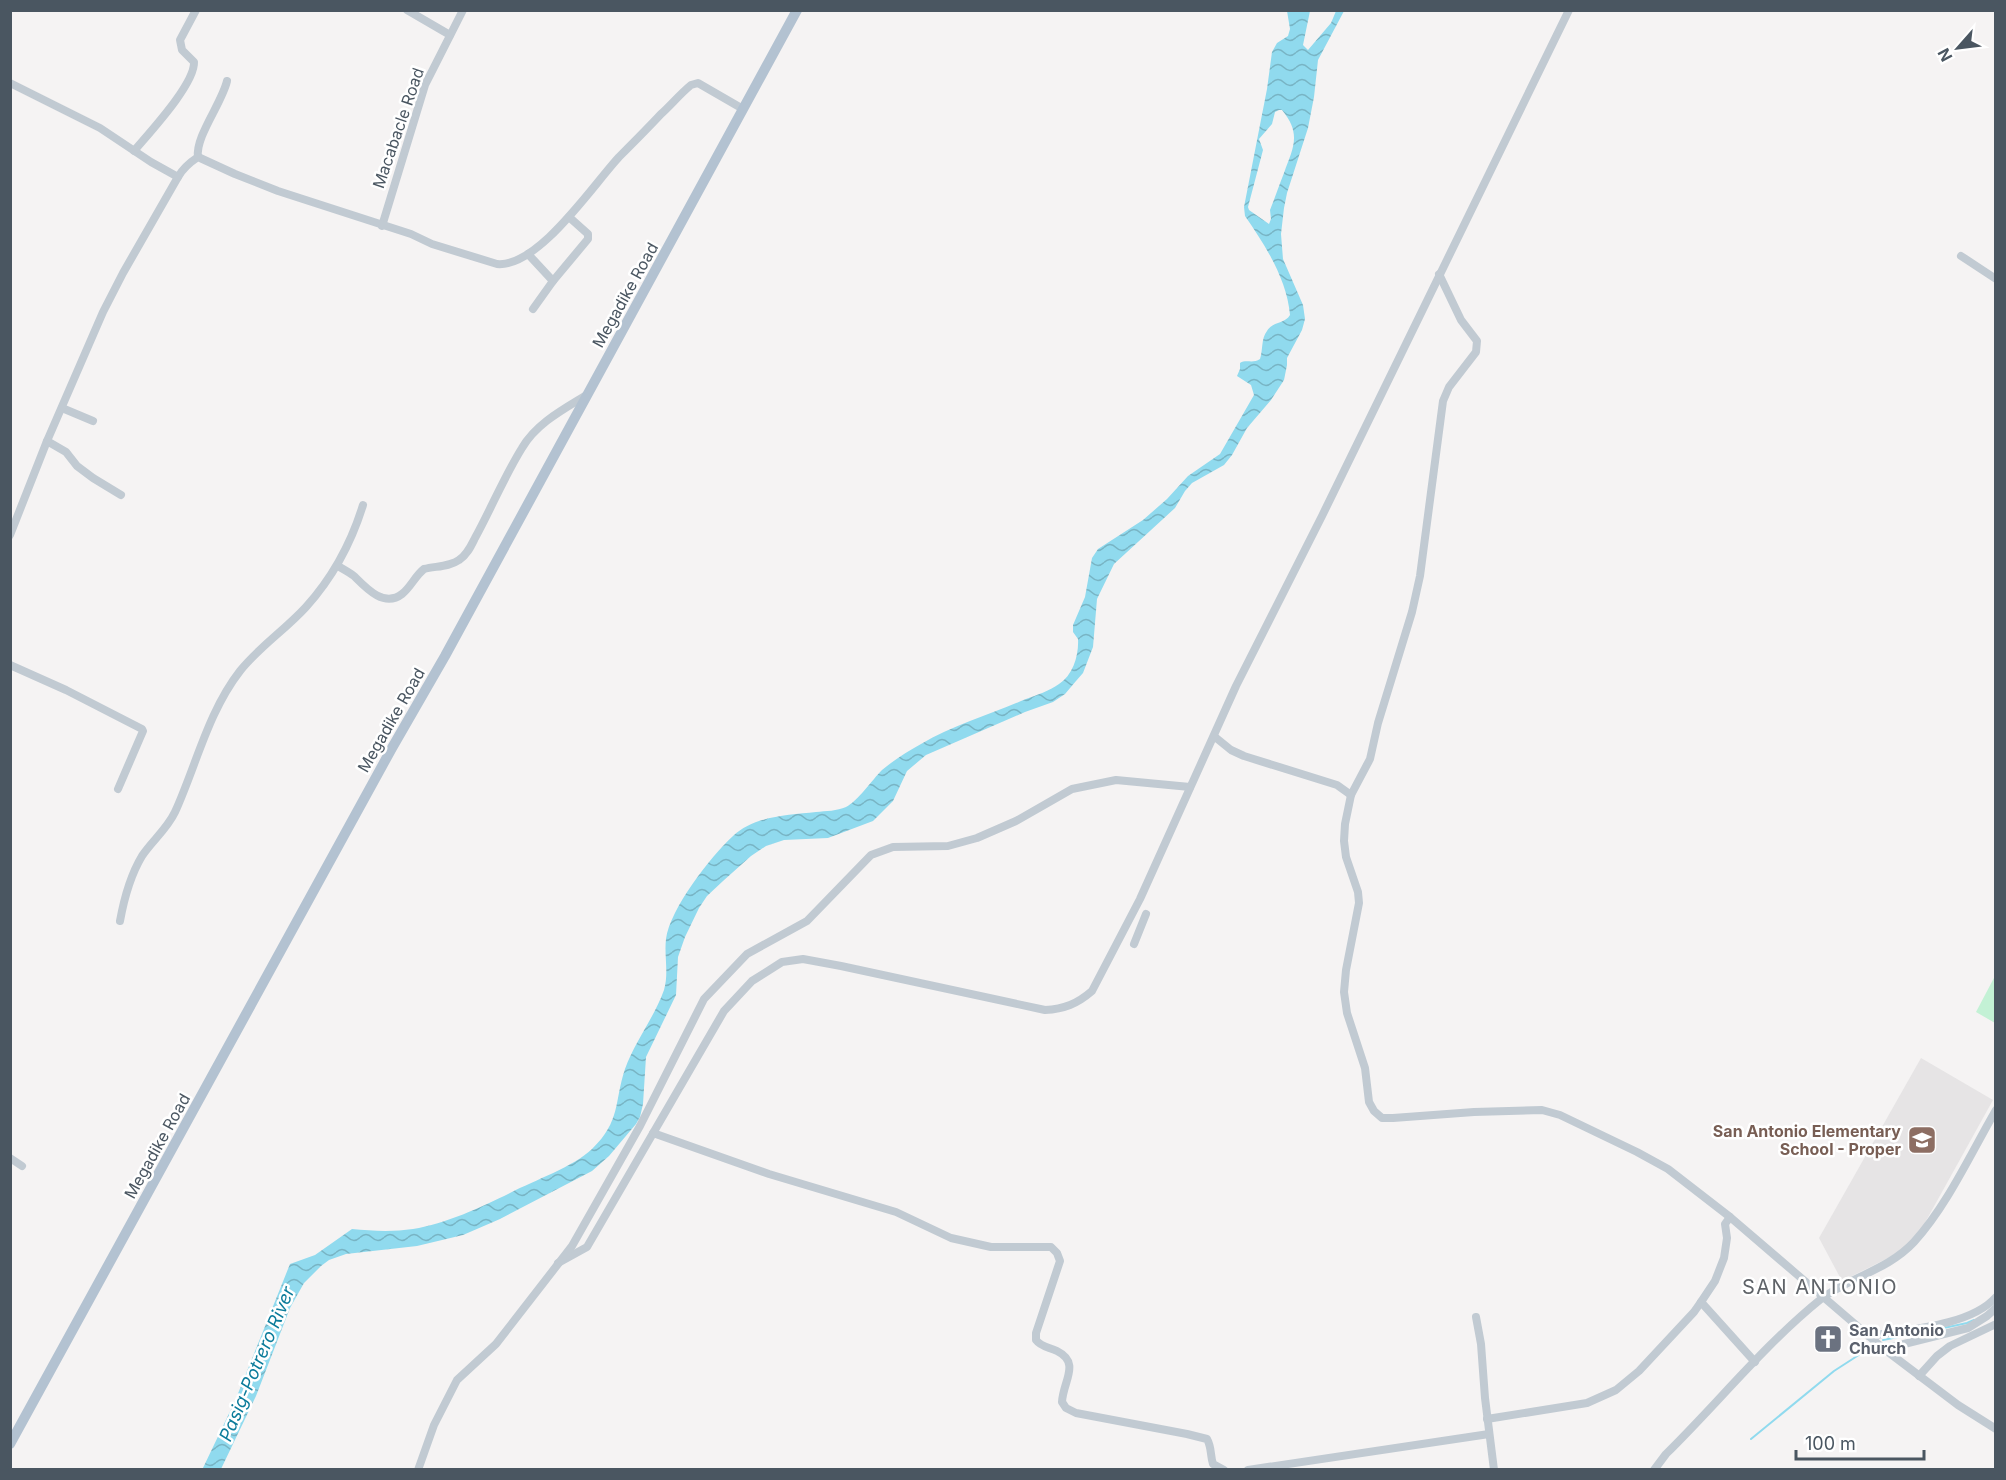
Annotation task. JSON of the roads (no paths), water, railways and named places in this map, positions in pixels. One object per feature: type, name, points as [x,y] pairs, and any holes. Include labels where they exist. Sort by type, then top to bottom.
[{"type":"main road","name":"Megadike Road","points":[[10,1444],[392,748],[445,656],[797,10]]},
{"type":"street","points":[[134,151],[175,102],[193,72],[194,62],[182,50],[180,40],[196,10]]},
{"type":"street","points":[[407,10],[450,34]]},
{"type":"street","name":"Macabacle Road","points":[[382,226],[425,85],[463,10]]},
{"type":"street","points":[[558,1263],[587,1247],[724,1011],[752,981],[782,962],[803,959],[842,966],[1045,1010],[1062,1009],[1080,1001],[1092,992],[1140,899],[1215,737],[1236,686],[1317,526],[1569,10]]},
{"type":"street","points":[[198,157],[197,150],[201,137],[227,81]]},
{"type":"street","points":[[10,83],[100,128],[178,177]]},
{"type":"street","points":[[198,157],[278,191],[497,264],[506,264],[528,254],[555,231],[619,158],[691,85],[698,83],[743,108]]},
{"type":"street","points":[[10,535],[103,312],[183,168],[198,157]]},
{"type":"street","points":[[533,309],[588,239],[588,234],[569,217]]},
{"type":"street","points":[[528,254],[553,281]]},
{"type":"street","points":[[1961,256],[1995,279]]},
{"type":"street","points":[[1439,274],[1461,320],[1477,341],[1476,352],[1449,387],[1443,401],[1420,576],[1414,605],[1388,686],[1370,759],[1351,795],[1345,824],[1346,857],[1358,892],[1359,903],[1344,992],[1347,1013],[1365,1068],[1369,1102],[1382,1118],[1542,1110],[1560,1115],[1668,1169],[1731,1217],[1822,1298],[1884,1349],[1995,1429]]},
{"type":"street","points":[[338,566],[352,574],[370,592],[389,599],[396,598],[406,591],[424,569],[445,566],[461,559],[522,448],[534,432],[585,396]]},
{"type":"street","points":[[62,408],[93,421]]},
{"type":"street","points":[[48,441],[66,452],[77,466],[93,478],[121,495]]},
{"type":"street","points":[[120,921],[124,898],[142,856],[174,814],[218,708],[239,673],[305,608],[338,566],[355,531],[363,505]]},
{"type":"street","points":[[10,665],[77,695],[142,729],[143,732],[118,789]]},
{"type":"street","points":[[1215,737],[1231,750],[1244,756],[1337,785],[1351,795]]},
{"type":"street","points":[[418,1470],[434,1425],[457,1380],[496,1344],[572,1246],[640,1126],[704,999],[747,954],[807,921],[871,855],[893,847],[948,846],[976,838],[1016,822],[1072,789],[1094,784],[1116,780],[1190,787]]},
{"type":"street","points":[[1134,944],[1146,914]]},
{"type":"street","points":[[1654,1470],[1666,1454],[1780,1335],[1822,1298],[1890,1262],[1912,1244],[1947,1195],[1995,1110]]},
{"type":"street","points":[[653,1133],[769,1174],[896,1212],[951,1238],[991,1247],[1051,1247],[1058,1253],[1060,1262],[1036,1333],[1036,1340],[1040,1345],[1066,1356],[1071,1365],[1062,1402],[1066,1408],[1076,1413],[1207,1439],[1211,1446],[1210,1456],[1213,1464],[1224,1470]]},
{"type":"street","points":[[10,1158],[22,1166]]},
{"type":"street","points":[[1487,1419],[1587,1403],[1616,1390],[1639,1371],[1694,1312],[1715,1281],[1724,1258],[1727,1238],[1725,1224],[1731,1217]]},
{"type":"street","points":[[1869,1336],[1936,1326],[1973,1313],[1995,1297]]},
{"type":"street","points":[[1701,1302],[1755,1362]]},
{"type":"street","points":[[1884,1349],[1968,1328],[1995,1308]]},
{"type":"street","points":[[1476,1317],[1481,1344],[1494,1470]]},
{"type":"street","points":[[1919,1376],[1937,1356],[1950,1346],[1995,1324]]},
{"type":"street","points":[[1248,1470],[1490,1434]]},
{"type":"water","name":"Pasig-Potrero River","points":[[1287,11],[1310,11],[1303,45],[1308,50],[1331,23],[1336,11],[1344,11],[1318,60],[1308,128],[1284,208],[1281,234],[1283,259],[1303,305],[1305,319],[1302,330],[1287,358],[1284,380],[1271,400],[1247,428],[1224,465],[1192,483],[1175,508],[1114,564],[1097,599],[1093,647],[1083,673],[1065,694],[1053,702],[926,755],[907,771],[893,801],[873,821],[828,838],[784,840],[766,846],[723,881],[707,896],[685,937],[678,957],[676,995],[646,1057],[640,1117],[609,1156],[592,1171],[500,1219],[463,1235],[417,1246],[346,1254],[329,1260],[321,1266],[304,1283],[290,1308],[256,1396],[221,1469],[202,1470],[235,1401],[290,1264],[315,1255],[352,1229],[398,1231],[413,1229],[438,1223],[488,1204],[584,1156],[601,1139],[612,1120],[629,1059],[664,990],[666,939],[675,913],[692,884],[733,836],[741,829],[761,820],[846,807],[882,770],[911,750],[959,725],[1047,691],[1068,675],[1077,652],[1078,639],[1073,632],[1073,625],[1085,597],[1092,558],[1098,549],[1143,520],[1188,476],[1220,454],[1254,395],[1251,385],[1237,376],[1240,363],[1260,359],[1267,331],[1290,315],[1285,288],[1280,276],[1245,216],[1244,207],[1272,52],[1277,43],[1288,36],[1290,29]],"holes":[[[1282,110],[1292,126],[1294,141],[1270,210],[1269,224],[1248,207],[1263,150],[1259,139],[1272,124],[1275,112]]]},
{"type":"waterway","points":[[1939,1329],[1974,1320]]},
{"type":"waterway","points":[[1883,1340],[1918,1333]]},
{"type":"waterway","points":[[1751,1439],[1834,1371],[1868,1349]]},
{"type":"place","name":"San Antonio Elementary School - Proper","points":[[1922,1140]]},
{"type":"place","name":"San Antonio Church","points":[[1828,1339]]},
{"type":"district","name":"SAN ANTONIO","points":[[1820,1287]]}]
